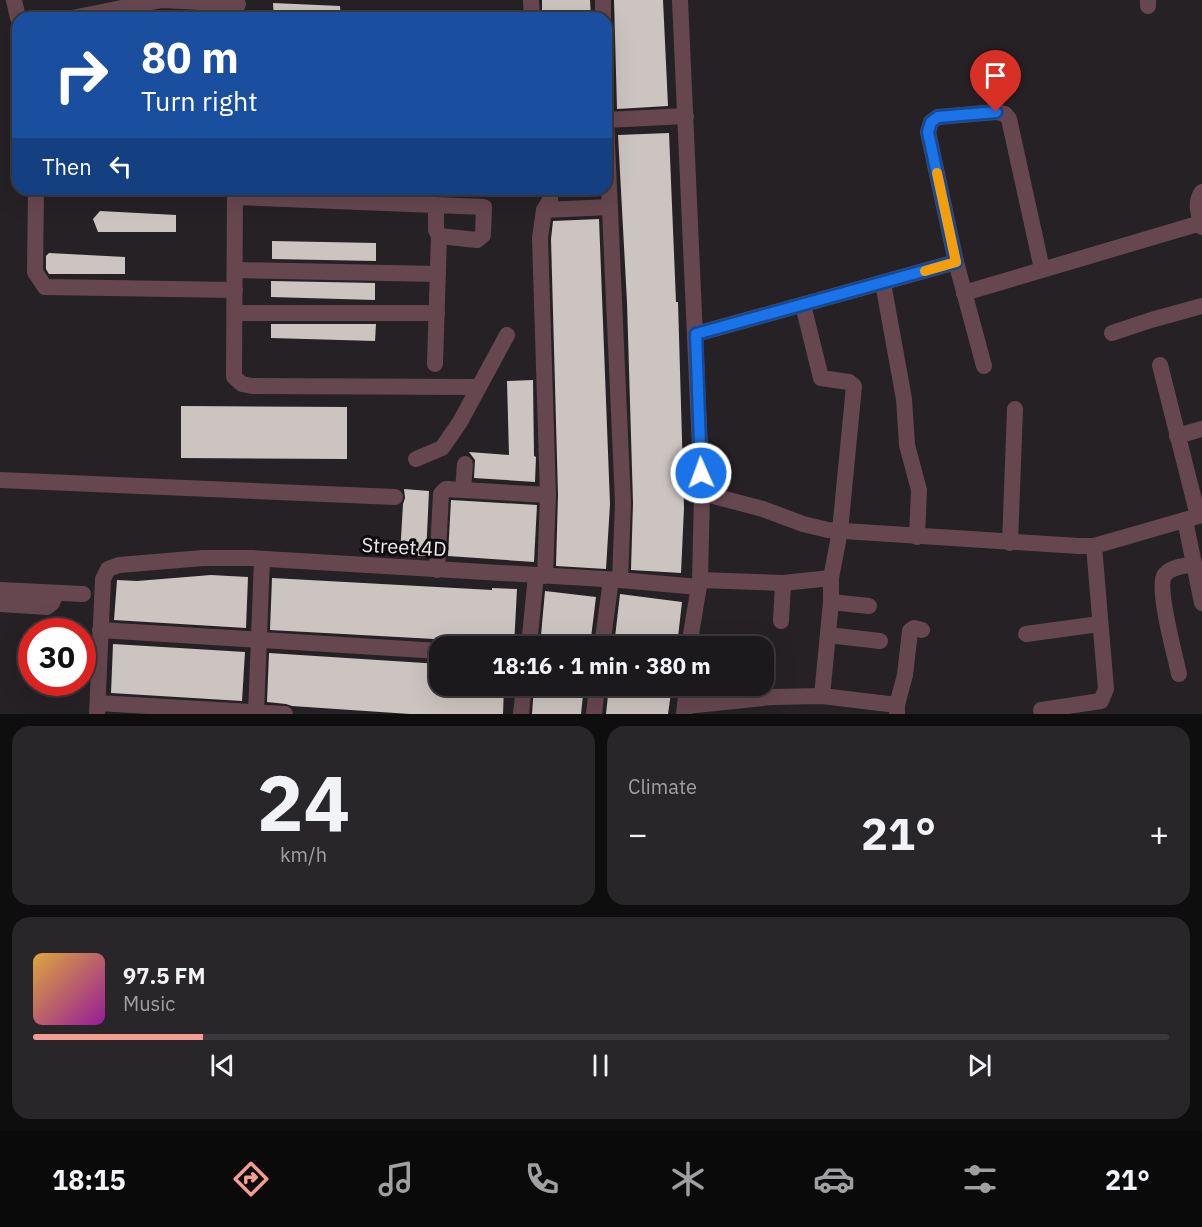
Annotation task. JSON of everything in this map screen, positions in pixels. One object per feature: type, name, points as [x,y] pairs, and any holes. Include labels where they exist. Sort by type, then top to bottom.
[{"type":"street","points":[[102,12],[162,0],[239,7]]},
{"type":"street","points":[[680,0],[702,493],[699,584],[691,636]]},
{"type":"street","points":[[984,366],[956,262],[928,132],[931,122],[938,117],[996,112],[1005,114],[1009,120],[1042,269]]},
{"type":"street","points":[[612,120],[686,116]]},
{"type":"street","points":[[964,292],[1201,225],[1197,203],[1199,194],[1202,192]]},
{"type":"street","points":[[36,195],[35,272],[45,287],[235,290]]},
{"type":"street","points":[[235,195],[234,377],[242,384],[252,386],[478,387]]},
{"type":"street","points":[[268,195],[484,207],[483,235],[477,240],[440,236]]},
{"type":"street","points":[[531,636],[541,575],[548,495],[540,238],[544,210],[550,200],[550,195]]},
{"type":"street","points":[[604,636],[615,580],[623,503],[609,195]]},
{"type":"street","points":[[435,364],[440,236],[436,230],[436,205]]},
{"type":"street","points":[[544,210],[610,207]]},
{"type":"street","points":[[696,334],[956,262]]},
{"type":"street","points":[[235,270],[438,274]]},
{"type":"street","points":[[883,283],[904,399],[907,445],[919,490],[917,537]]},
{"type":"street","points":[[803,305],[821,378],[849,382],[854,386],[840,531],[831,578],[831,602],[822,696]]},
{"type":"street","points":[[1112,333],[1202,306]]},
{"type":"street","points":[[234,313],[436,313]]},
{"type":"street","points":[[416,459],[442,448],[460,422],[507,335]]},
{"type":"street","points":[[1160,365],[1195,517],[1194,564],[1202,603]]},
{"type":"street","points":[[1010,543],[1015,409]]},
{"type":"street","points":[[1177,436],[1202,429]]},
{"type":"street","points":[[463,490],[465,464]]},
{"type":"street","points":[[0,480],[395,497]]},
{"type":"street","points":[[437,570],[441,494],[446,489],[548,495]]},
{"type":"street","points":[[702,493],[763,509],[803,524],[840,531],[1010,543],[1094,546],[1195,517]]},
{"type":"street","points":[[1041,710],[1101,701],[1106,689],[1094,546]]},
{"type":"street","name":"Street 4D","points":[[100,630],[103,579],[108,569],[119,565],[203,558],[262,559],[699,584],[783,584],[831,578]]},
{"type":"street","points":[[256,713],[257,641],[262,559]]},
{"type":"street","points":[[1179,674],[1162,594],[1163,578],[1169,570],[1194,564]]},
{"type":"street","points":[[781,621],[783,584]]},
{"type":"street","points":[[0,590],[83,594]]},
{"type":"street","points":[[0,604],[47,607],[52,603],[56,593]]},
{"type":"street","points":[[831,602],[869,606]]},
{"type":"street","points":[[1026,634],[1099,624]]},
{"type":"street","points":[[685,710],[772,697],[822,696],[897,710],[906,675],[910,631],[914,628],[922,630]]},
{"type":"street","points":[[285,714],[98,709],[100,630],[429,650]]},
{"type":"street","points":[[828,635],[880,640]]},
{"type":"street","points":[[521,714],[523,696]]},
{"type":"street","points":[[594,714],[596,696]]},
{"type":"building","points":[[542,0],[590,0],[591,12],[542,12]]},
{"type":"building","points":[[614,0],[663,0],[668,106],[617,109]]},
{"type":"building","points":[[273,3],[340,6],[340,12],[274,12]]},
{"type":"building","points":[[669,133],[676,302],[678,302],[684,508],[681,573],[631,570],[633,503],[627,302],[618,135]]},
{"type":"building","points":[[100,211],[176,215],[176,232],[98,232],[93,219]]},
{"type":"building","points":[[599,219],[610,504],[606,569],[556,566],[558,495],[551,239],[553,221]]},
{"type":"building","points":[[272,241],[376,243],[376,261],[272,259]]},
{"type":"building","points":[[49,253],[125,257],[125,274],[49,274],[46,269],[46,256]]},
{"type":"building","points":[[271,281],[375,283],[375,300],[271,297]]},
{"type":"building","points":[[271,324],[376,324],[375,341],[271,338]]},
{"type":"building","points":[[533,380],[535,482],[474,478],[475,460],[469,452],[509,455],[507,381]]},
{"type":"building","points":[[181,406],[347,407],[347,459],[181,458]]},
{"type":"building","points":[[404,489],[429,491],[426,556],[400,555]]},
{"type":"building","points":[[451,500],[537,505],[534,562],[448,556]]},
{"type":"building","points":[[211,575],[248,577],[246,628],[114,620],[117,580],[137,581]]},
{"type":"building","points":[[272,578],[492,590],[492,588],[517,589],[515,636],[429,636],[429,639],[270,630]]},
{"type":"building","points":[[545,591],[596,597],[591,636],[541,636]]},
{"type":"building","points":[[620,594],[682,602],[678,636],[615,636]]},
{"type":"building","points":[[113,644],[245,652],[242,701],[111,693]]},
{"type":"building","points":[[269,653],[429,663],[429,696],[504,696],[503,714],[410,714],[292,706],[267,702]]},
{"type":"building","points":[[533,696],[583,696],[581,714],[532,714]]},
{"type":"building","points":[[608,696],[671,696],[668,714],[606,714]]},
{"type":"slow traffic","points":[[925,271],[956,262],[937,173]]},
{"type":"route","points":[[701,473],[696,334],[956,262],[928,132],[931,122],[938,117],[996,112]]}]
